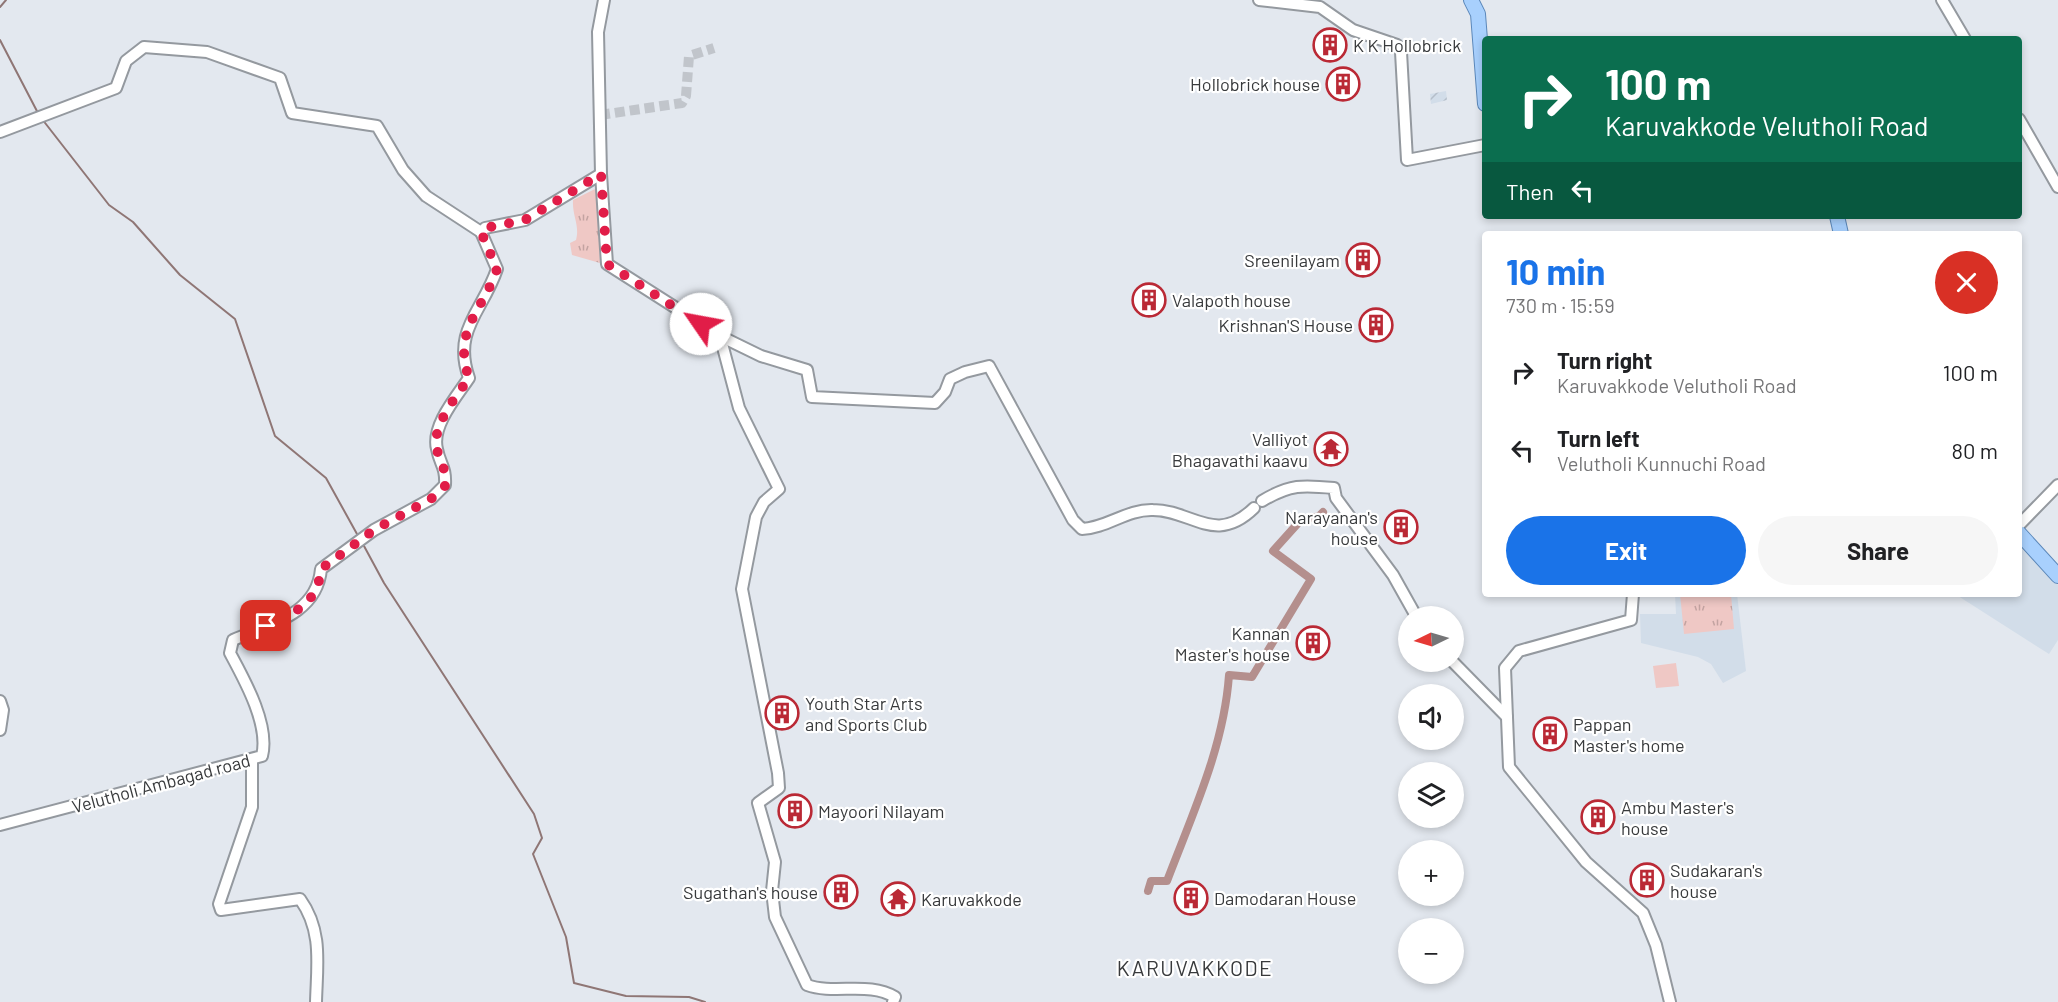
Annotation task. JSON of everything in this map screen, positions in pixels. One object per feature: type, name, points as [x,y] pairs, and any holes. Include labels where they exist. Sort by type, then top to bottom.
[{"type":"main road","points":[[1471,0],[1478,14],[1482,65]]},
{"type":"main road","points":[[2022,536],[2058,576]]},
{"type":"street","points":[[604,0],[598,32],[601,174],[607,264],[720,336],[761,356],[807,369],[812,397],[935,403],[945,392],[950,379],[989,366],[1073,520],[1082,529],[1095,528],[1128,512],[1155,509],[1210,526],[1234,523],[1281,489],[1294,486],[1335,488],[1336,498],[1393,575],[1410,606]]},
{"type":"street","points":[[1259,0],[1320,7],[1353,30],[1397,45],[1401,52],[1407,160],[1482,145]]},
{"type":"street","points":[[1942,0],[1960,36]]},
{"type":"street","points":[[0,132],[95,98],[116,88],[126,61],[144,47],[207,52],[280,78],[292,113],[377,126],[403,170],[426,196],[481,232],[485,228],[525,220],[601,174]]},
{"type":"street","points":[[2022,124],[2058,187]]},
{"type":"street","name":"Velutholi Ambagad road","points":[[0,825],[262,756],[264,747],[252,692],[230,653],[233,640],[299,611],[314,597],[320,583],[321,569],[374,530],[431,499],[446,485],[446,469],[436,448],[438,429],[469,378],[462,348],[468,327],[497,269],[481,232]]},
{"type":"street","points":[[720,336],[739,408],[779,489],[764,502],[756,517],[742,589],[778,773],[779,788],[758,803],[775,862],[772,891],[776,917],[788,949],[807,985],[819,990],[885,990],[895,997],[893,1002]]},
{"type":"street","points":[[2022,522],[2058,485]]},
{"type":"street","points":[[1633,597],[1631,620],[1519,651],[1508,661],[1505,668],[1509,767],[1586,862],[1643,913],[1656,945],[1670,1002]]},
{"type":"street","points":[[1463,672],[1507,717]]},
{"type":"street","points":[[0,701],[3,710],[0,730]]},
{"type":"street","points":[[252,760],[252,807],[219,904],[221,910],[300,899],[311,915],[317,938],[316,1002]]},
{"type":"shaded area","points":[[1446,91],[1447,100],[1431,104],[1430,94]]},
{"type":"shaded area","points":[[2022,544],[2058,585],[2058,640],[2049,654],[1960,597],[2022,597]]},
{"type":"shaded area","points":[[1675,597],[1737,597],[1746,671],[1723,683],[1711,664],[1698,657],[1641,643],[1640,614],[1676,614]]},
{"type":"green space","points":[[597,188],[600,263],[572,255],[570,243],[576,240],[577,235],[573,200]]},
{"type":"green space","points":[[1680,597],[1731,597],[1734,629],[1684,634]]},
{"type":"green space","points":[[1676,663],[1679,686],[1656,688],[1653,666]]},
{"type":"waterway","points":[[0,7],[6,0]]},
{"type":"waterway","points":[[0,40],[39,115]]},
{"type":"waterway","points":[[42,119],[109,205],[133,222],[180,275],[235,319],[275,436],[326,478],[357,534]]},
{"type":"waterway","points":[[1148,891],[1151,881],[1167,881],[1206,780],[1221,728],[1229,675],[1252,677],[1311,579],[1273,551],[1300,521],[1319,516],[1323,512]]},
{"type":"waterway","points":[[364,546],[384,583],[534,814],[542,838],[533,854],[566,937],[574,983],[626,996],[689,997],[705,1002]]},
{"type":"tunnel","points":[[600,115],[682,103],[686,96],[689,56],[714,48]]},
{"type":"place","name":"K K Hollobrick","points":[[1330,45]]},
{"type":"place","name":"Hollobrick house","points":[[1343,84]]},
{"type":"place","name":"Sreenilayam","points":[[1363,260]]},
{"type":"place","name":"Valapoth house","points":[[1149,300]]},
{"type":"place","name":"Krishnan'S House","points":[[1376,325]]},
{"type":"place","name":"Valliyot Bhagavathi kaavu","points":[[1331,449]]},
{"type":"place","name":"Narayanan's house","points":[[1401,527]]},
{"type":"place","name":"Kannan Master's house","points":[[1313,643]]},
{"type":"place","name":"Youth Star Arts and Sports Club","points":[[782,713]]},
{"type":"place","name":"Pappan Master's home","points":[[1550,734]]},
{"type":"place","name":"Mayoori Nilayam","points":[[795,811]]},
{"type":"place","name":"Ambu Master's house","points":[[1598,817]]},
{"type":"place","name":"Sudakaran's house","points":[[1647,880]]},
{"type":"place","name":"Sugathan's house","points":[[841,892]]},
{"type":"place","name":"Damodaran House","points":[[1191,898]]},
{"type":"place","name":"Karuvakkode","points":[[898,899]]},
{"type":"district","name":"KARUVAKKODE","points":[[1195,967]]},
{"type":"route","points":[[266,626],[299,611],[314,597],[320,583],[321,569],[374,530],[431,499],[446,485],[446,469],[436,448],[438,429],[469,378],[462,348],[468,327],[497,269],[481,232],[485,228],[525,220],[555,204],[601,174],[607,264],[701,324]]}]
